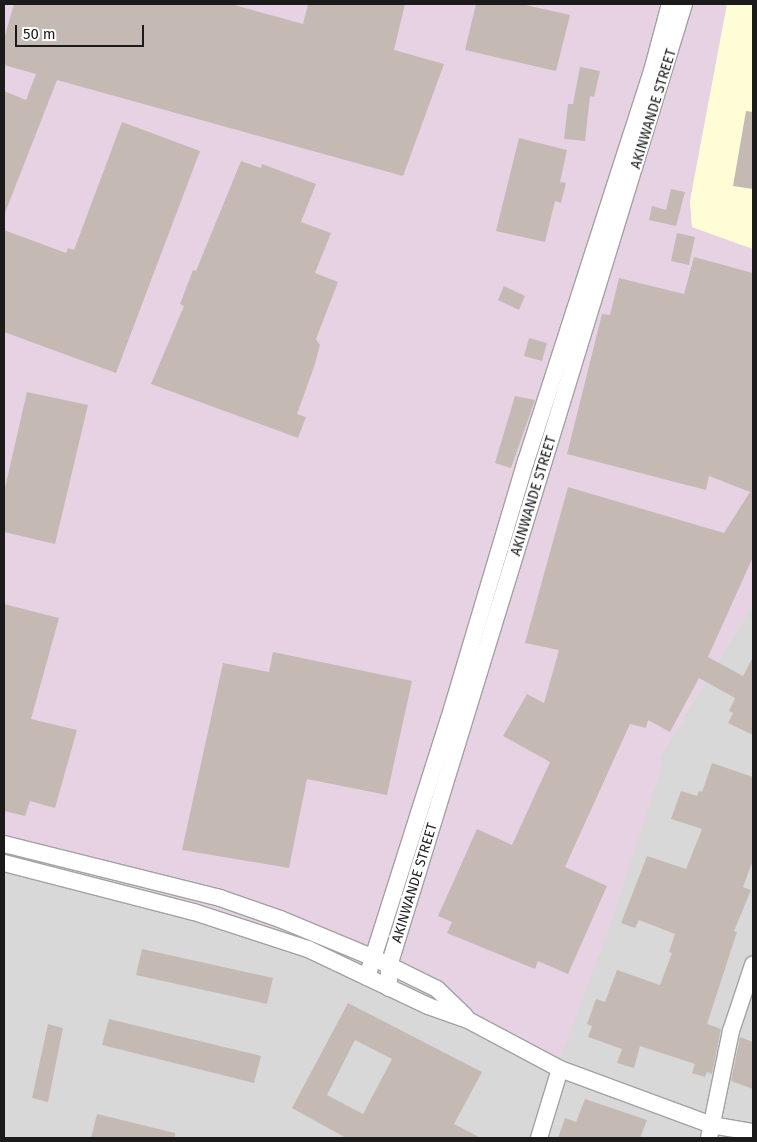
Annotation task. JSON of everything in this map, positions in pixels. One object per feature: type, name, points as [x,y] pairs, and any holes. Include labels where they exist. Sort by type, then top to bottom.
[{"type":"street","name":"AKINWANDE STREET","points":[[367,977],[670,4]]},
{"type":"street","name":"AKINWANDE STREET","points":[[389,988],[390,966],[684,4]]},
{"type":"street","points":[[4,844],[220,898],[374,958],[436,989],[468,1020]]},
{"type":"street","points":[[4,863],[194,912],[308,949],[389,988],[468,1020],[560,1069],[710,1132],[753,1132]]},
{"type":"street","points":[[710,1132],[731,1031],[753,965]]},
{"type":"street","points":[[539,1138],[560,1069]]},
{"type":"shaded area","points":[[4,4],[727,4],[690,201],[692,227],[753,249],[753,604],[660,756],[662,765],[612,920],[554,1075],[372,970],[4,867]]},
{"type":"shaded area","points":[[727,4],[753,4],[753,249],[692,227],[690,201]]},
{"type":"shaded area","points":[[753,604],[753,1138],[4,1138],[4,867],[660,756]]},
{"type":"building","points":[[14,4],[231,4],[303,24],[308,4],[405,4],[394,50],[444,64],[403,176],[57,80],[5,213],[4,91],[26,100],[36,74],[4,65],[4,39]]},
{"type":"building","points":[[476,4],[521,4],[570,15],[556,71],[465,50]]},
{"type":"building","points":[[580,67],[600,71],[594,97],[590,96],[585,141],[564,139],[568,104],[573,104]]},
{"type":"building","points":[[746,111],[753,112],[753,189],[733,186]]},
{"type":"building","points":[[122,122],[200,151],[116,373],[4,332],[4,230],[66,253],[68,248],[74,250]]},
{"type":"building","points":[[519,138],[567,150],[560,182],[566,183],[561,203],[555,201],[545,242],[496,231]]},
{"type":"building","points":[[241,161],[261,168],[262,164],[316,184],[301,222],[331,233],[315,273],[338,282],[316,339],[320,345],[297,414],[306,417],[298,438],[151,384],[184,306],[180,304],[193,270],[196,271]]},
{"type":"building","points":[[671,189],[685,192],[676,226],[649,220],[652,206],[666,210]]},
{"type":"building","points":[[677,233],[695,237],[689,265],[671,261]]},
{"type":"building","points":[[694,257],[753,273],[753,557],[708,657],[743,676],[753,657],[753,735],[728,723],[733,713],[729,711],[735,698],[699,678],[670,732],[648,720],[646,728],[630,724],[565,867],[607,886],[568,974],[538,961],[535,969],[447,933],[452,922],[438,916],[477,829],[512,845],[550,762],[503,736],[527,694],[544,703],[559,650],[525,643],[568,487],[724,533],[750,492],[709,476],[706,490],[567,454],[602,314],[610,315],[619,278],[684,294]]},
{"type":"building","points":[[504,286],[525,296],[519,310],[498,300]]},
{"type":"building","points":[[529,338],[547,343],[542,361],[524,356]]},
{"type":"building","points":[[27,392],[88,405],[55,544],[4,532],[4,492]]},
{"type":"building","points":[[515,396],[535,400],[511,468],[495,463]]},
{"type":"building","points":[[4,604],[59,618],[31,719],[77,730],[55,808],[30,801],[25,816],[4,811]]},
{"type":"building","points":[[273,652],[412,681],[387,795],[307,779],[289,868],[182,850],[223,663],[269,672]]},
{"type":"building","points":[[712,763],[753,777],[753,860],[743,887],[751,890],[734,931],[737,932],[707,1024],[721,1029],[712,1074],[707,1072],[705,1077],[692,1073],[695,1064],[640,1046],[634,1068],[617,1063],[622,1049],[588,1037],[592,1026],[587,1024],[596,999],[605,1002],[617,970],[660,985],[672,953],[669,952],[675,934],[639,920],[635,928],[621,923],[647,856],[686,869],[702,829],[671,819],[681,791],[697,796],[699,791],[702,792]]},
{"type":"building","points":[[142,949],[273,978],[267,1004],[136,975]]},
{"type":"building","points":[[348,1003],[482,1072],[454,1124],[481,1138],[346,1138],[292,1108]],"holes":[[[355,1040],[392,1059],[363,1114],[327,1095]]]},
{"type":"building","points":[[109,1019],[261,1056],[254,1083],[102,1045]]},
{"type":"building","points":[[48,1024],[63,1028],[48,1102],[32,1098]]},
{"type":"building","points":[[740,1037],[753,1042],[753,1089],[731,1081]]},
{"type":"building","points":[[585,1099],[647,1120],[640,1138],[558,1138],[565,1118],[576,1122]]},
{"type":"building","points":[[97,1114],[175,1133],[175,1138],[91,1138]]}]
